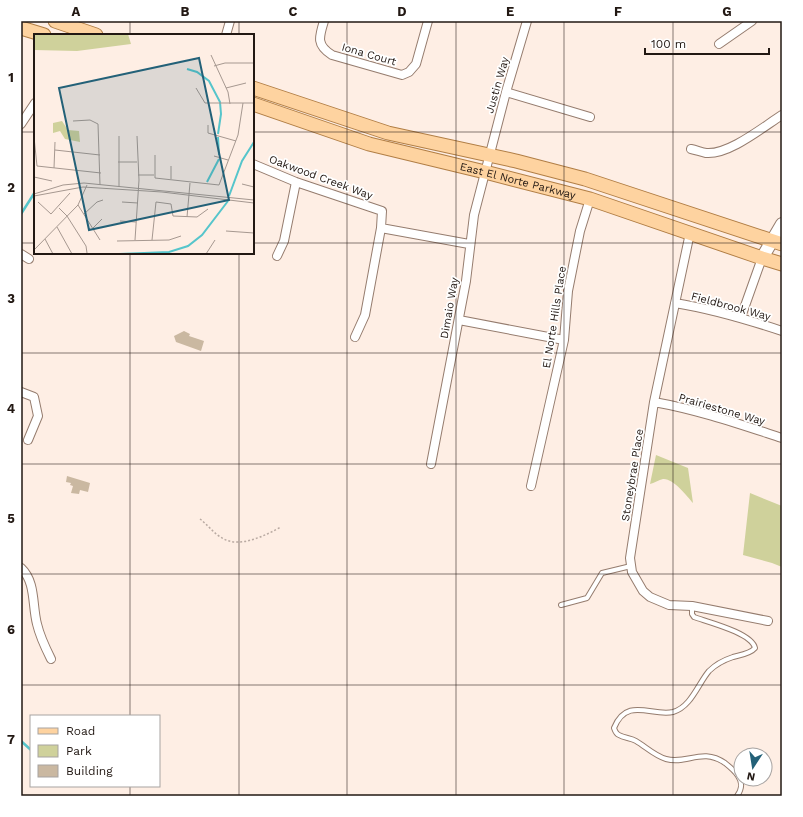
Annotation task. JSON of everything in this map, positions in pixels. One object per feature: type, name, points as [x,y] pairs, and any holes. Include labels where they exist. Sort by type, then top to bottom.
[{"type":"main road","points":[[55,21],[93,34]]},
{"type":"main road","points":[[21,28],[41,34]]},
{"type":"main road","name":"East El Norte Parkway","points":[[254,88],[388,133],[585,179],[777,243]]},
{"type":"main road","name":"East El Norte Parkway","points":[[254,104],[369,144],[590,199],[782,264]]},
{"type":"main road","points":[[762,258],[777,243],[782,224]]},
{"type":"street","points":[[226,34],[230,21]]},
{"type":"street","name":"Iona Court","points":[[324,21],[320,35],[320,42],[324,50],[332,55],[402,75],[409,72],[416,64],[428,21]]},
{"type":"street","name":"Justin Way","points":[[490,156],[506,92],[527,21]]},
{"type":"street","points":[[719,44],[752,21]]},
{"type":"street","points":[[506,92],[590,117]]},
{"type":"street","points":[[21,124],[34,104]]},
{"type":"street","points":[[691,149],[706,153],[731,148],[782,115]]},
{"type":"street","name":"Dimaio Way","points":[[431,464],[466,281],[474,215],[490,156]]},
{"type":"street","name":"Oakwood Creek Way","points":[[254,164],[296,182],[382,211],[381,228]]},
{"type":"street","points":[[277,256],[284,241],[296,182]]},
{"type":"street","name":"El Norte Hills Place","points":[[532,486],[564,340],[568,291],[580,231],[590,199]]},
{"type":"street","points":[[355,337],[365,315],[381,228],[470,244]]},
{"type":"street","name":"Stoneybrae Place","points":[[690,233],[654,402],[630,558],[632,572],[644,591],[650,597],[669,605],[692,606],[768,621]]},
{"type":"street","points":[[21,254],[29,258]]},
{"type":"street","points":[[741,317],[762,258]]},
{"type":"street","name":"Fieldbrook Way","points":[[675,303],[708,308],[741,317],[782,332]]},
{"type":"street","points":[[459,320],[564,340]]},
{"type":"street","points":[[21,392],[34,397],[38,416],[28,440]]},
{"type":"street","name":"Prairiestone Way","points":[[654,402],[687,408],[782,438]]},
{"type":"street","points":[[21,568],[26,572],[31,584],[36,623],[42,643],[51,659]]},
{"type":"lane","points":[[561,605],[587,598],[602,573],[631,566]]},
{"type":"lane","points":[[692,606],[692,614],[694,617],[740,634],[753,643],[755,648],[748,653],[723,661],[709,671],[690,698],[677,711],[667,713],[651,710],[633,710],[621,718],[614,728],[615,732],[619,735],[636,741],[665,758],[674,760],[701,756],[718,758],[729,766],[738,776],[742,784],[738,796]]},
{"type":"path","points":[[200,519],[225,540],[233,542],[248,541],[262,537],[281,527]]},
{"type":"green space","points":[[656,455],[688,468],[693,503],[680,488],[667,479],[650,484]]},
{"type":"green space","points":[[750,493],[782,506],[782,567],[743,555]]},
{"type":"building","points":[[184,331],[190,334],[189,336],[204,341],[201,351],[176,342],[174,336]]},
{"type":"building","points":[[67,476],[90,483],[88,492],[80,490],[79,494],[71,493],[73,486],[70,485],[71,483],[66,482]]},
{"type":"waterway","points":[[21,214],[34,194]]},
{"type":"waterway","points":[[21,741],[30,749]]}]
